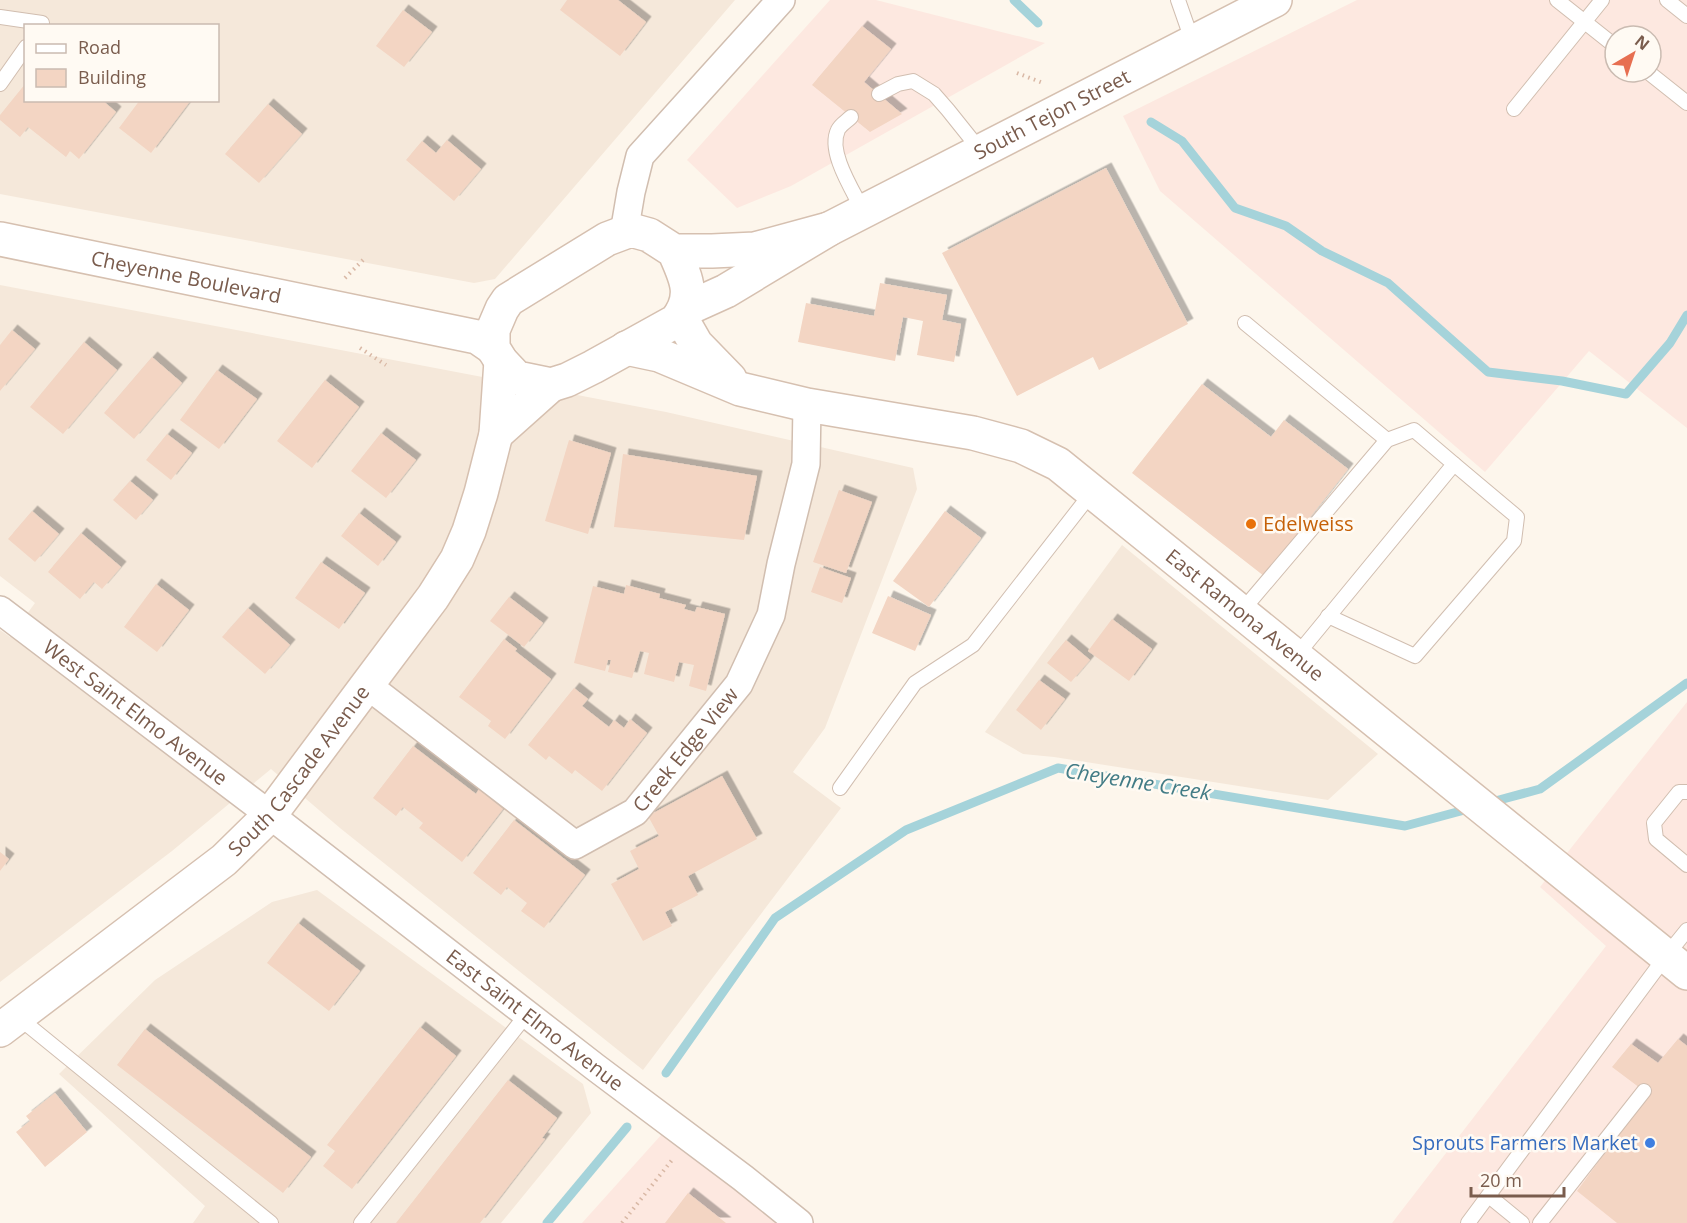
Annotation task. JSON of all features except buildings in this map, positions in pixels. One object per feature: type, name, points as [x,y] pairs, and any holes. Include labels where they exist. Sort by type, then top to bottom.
[{"type":"main road","name":"South Tejon Street","points":[[829,229],[1275,0]]},
{"type":"main road","points":[[374,316],[485,314],[501,309],[508,300],[607,239],[631,230],[649,235],[674,251],[712,251],[755,249],[829,229]]},
{"type":"main road","points":[[496,434],[550,385],[567,380],[593,367],[829,229]]},
{"type":"main road","name":"Cheyenne Boulevard","points":[[0,239],[374,316]]},
{"type":"main road","points":[[674,251],[687,287],[688,295],[682,313],[696,344],[740,389]]},
{"type":"main road","name":"South Cascade Avenue","points":[[9,1024],[224,860],[270,815],[433,597],[457,559],[469,531],[496,434],[497,355],[493,330],[501,309]]},
{"type":"main road","points":[[374,316],[477,337],[517,378],[550,385]]},
{"type":"main road","name":"East Ramona Avenue","points":[[626,348],[659,354],[740,389],[807,405],[973,433],[1021,446],[1058,464],[1677,965]]},
{"type":"street","points":[[624,233],[640,156],[781,0]]},
{"type":"street","name":"Creek Edge View","points":[[367,686],[576,845],[635,812],[739,684],[771,615],[806,464],[807,405]]},
{"type":"street","name":"West Saint Elmo Avenue","points":[[0,610],[270,815]]},
{"type":"street","name":"East Saint Elmo Avenue","points":[[270,815],[526,1014],[744,1178],[799,1223]]},
{"type":"lane","points":[[1178,0],[1193,43]]},
{"type":"lane","points":[[1557,0],[1603,37]]},
{"type":"lane","points":[[1514,109],[1602,0]]},
{"type":"lane","points":[[1667,0],[1687,16]]},
{"type":"lane","points":[[0,17],[39,24]]},
{"type":"lane","points":[[0,84],[24,50]]},
{"type":"lane","points":[[879,94],[898,84],[913,81],[934,94],[980,150]]},
{"type":"lane","points":[[1663,84],[1687,103]]},
{"type":"lane","points":[[851,117],[838,129],[834,144],[842,169],[863,212]]},
{"type":"lane","points":[[1245,323],[1387,440]]},
{"type":"lane","points":[[1241,612],[1387,440],[1414,430],[1517,516],[1514,541],[1416,656],[1328,616]]},
{"type":"lane","points":[[1296,656],[1454,464]]},
{"type":"lane","points":[[840,788],[915,683],[973,645],[1093,491]]},
{"type":"lane","points":[[1687,792],[1679,792],[1654,823],[1656,839],[1687,865]]},
{"type":"lane","points":[[1468,1223],[1677,965],[1687,930]]},
{"type":"lane","points":[[361,1223],[526,1014]]},
{"type":"lane","points":[[9,1024],[271,1223]]},
{"type":"lane","points":[[1540,1223],[1644,1091]]},
{"type":"lane","points":[[1489,1196],[1522,1223]]},
{"type":"path","points":[[622,1223],[688,1137]]},
{"type":"shaded area","points":[[0,0],[735,0],[495,279],[474,283],[0,194]]},
{"type":"shaded area","points":[[830,0],[876,0],[1045,43],[791,186],[737,208],[687,160]]},
{"type":"shaded area","points":[[1357,0],[1687,0],[1687,428],[1589,351],[1485,472],[1160,191],[1123,116]]},
{"type":"shaded area","points":[[0,285],[666,412],[913,468],[917,489],[825,728],[793,772],[841,808],[643,1070],[340,828],[271,769],[172,851],[0,982],[0,630],[10,637],[35,603],[0,576]]},
{"type":"shaded area","points":[[1122,545],[1378,754],[1328,800],[1023,754],[985,732]]},
{"type":"shaded area","points":[[1687,702],[1687,1223],[1392,1223],[1606,946],[1540,887]]},
{"type":"shaded area","points":[[317,890],[583,1084],[591,1113],[501,1223],[193,1223],[205,1206],[59,1074],[155,980],[272,902]]},
{"type":"shaded area","points":[[662,1134],[779,1223],[582,1223]]},
{"type":"waterway","points":[[1014,0],[1038,23]]},
{"type":"waterway","points":[[1151,122],[1182,141],[1235,208],[1286,226],[1322,251],[1388,283],[1488,372],[1562,381],[1626,394],[1670,343],[1687,315]]},
{"type":"waterway","name":"Cheyenne Creek","points":[[1488,803],[1540,789],[1687,683]]},
{"type":"waterway","name":"Cheyenne Creek","points":[[666,1073],[775,918],[906,830],[1058,768],[1405,826],[1472,808]]},
{"type":"waterway","name":"Cheyenne Creek","points":[[547,1223],[627,1127]]},
{"type":"place","name":"Edelweiss","points":[[1251,524]]},
{"type":"place","name":"Sprouts Farmers Market","points":[[1650,1143]]}]
